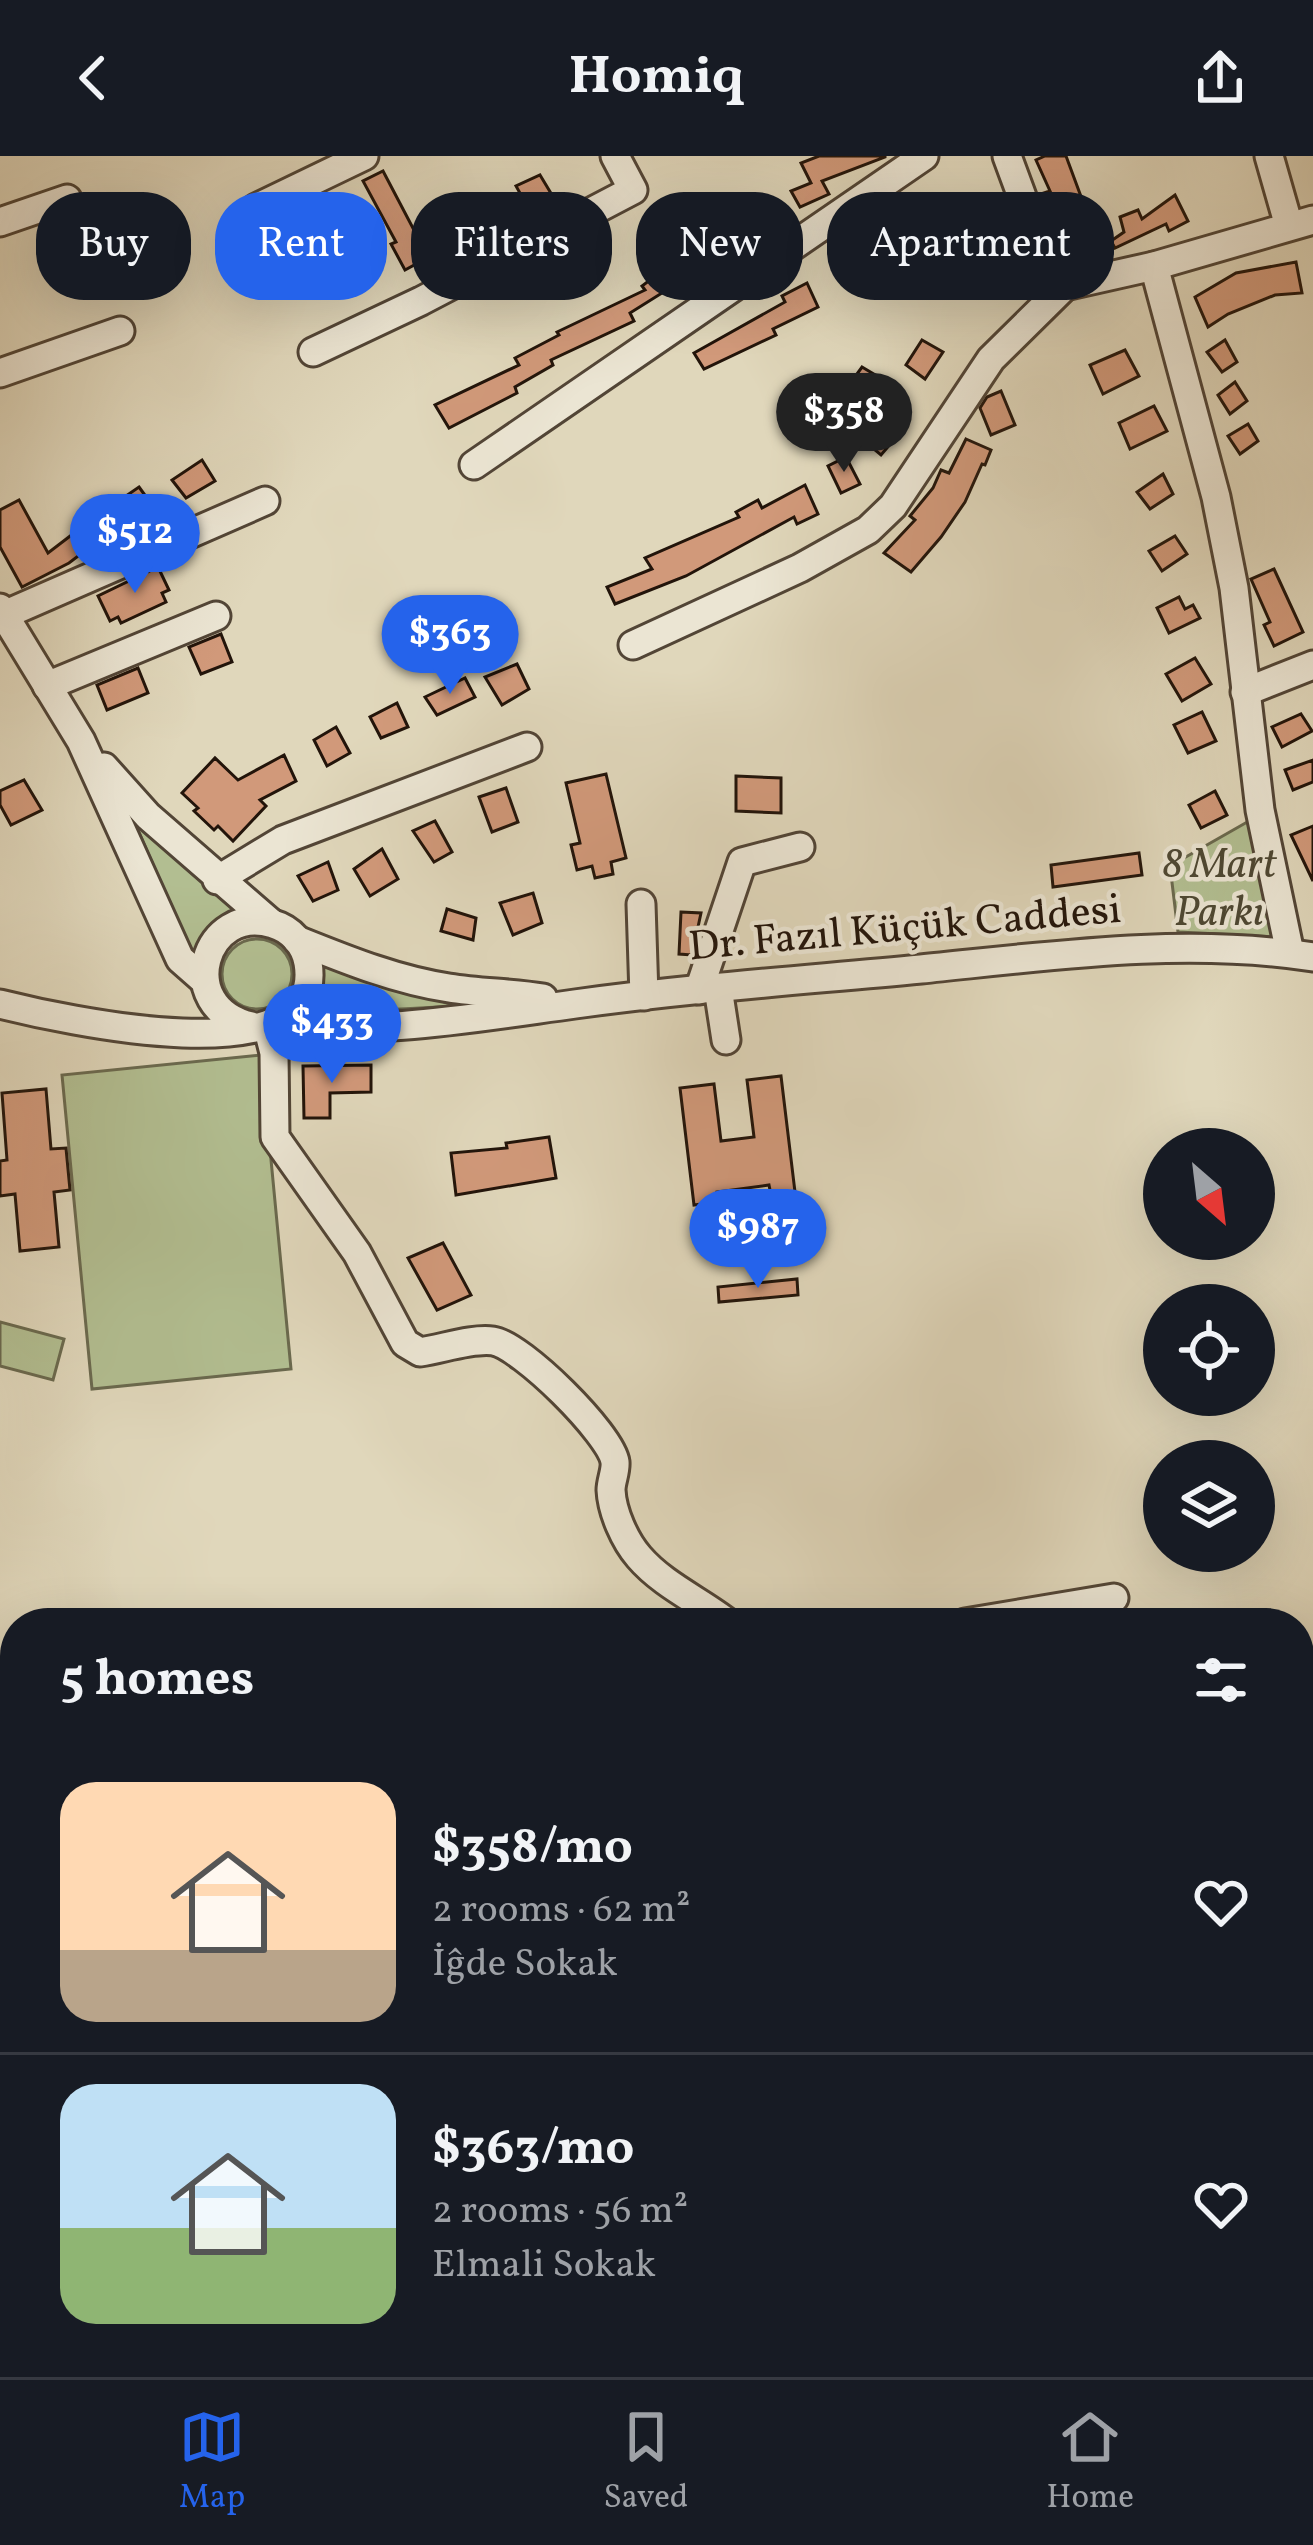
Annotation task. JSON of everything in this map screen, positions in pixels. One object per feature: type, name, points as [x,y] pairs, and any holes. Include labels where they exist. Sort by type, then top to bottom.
[{"type":"street","points":[[289,192],[364,156]]},
{"type":"street","points":[[313,352],[633,190],[615,156]]},
{"type":"street","points":[[474,464],[924,156]]},
{"type":"street","points":[[1007,156],[1020,192]]},
{"type":"street","points":[[1114,275],[1301,223],[1269,156]]},
{"type":"street","points":[[0,222],[36,210]]},
{"type":"street","points":[[1154,266],[1216,496],[1234,588],[1260,810],[1301,955]]},
{"type":"street","points":[[633,645],[800,568],[868,530],[893,506],[991,359],[1051,300]]},
{"type":"street","points":[[0,373],[120,331]]},
{"type":"street","points":[[81,741],[148,816],[218,880],[297,940],[309,970],[301,1002],[265,1024],[224,1014],[180,959],[81,741],[2,611],[265,501]]},
{"type":"street","points":[[47,686],[216,616]]},
{"type":"street","points":[[1245,692],[1313,665]]},
{"type":"street","points":[[218,880],[283,840],[527,747]]},
{"type":"street","points":[[726,1040],[708,989],[742,862],[800,847]]},
{"type":"street","points":[[640,904],[644,996]]},
{"type":"street","points":[[158,1034],[181,1017],[206,986],[205,964],[221,934],[253,921],[270,922]]},
{"type":"street","name":"Dr. Fazıl Küçük Caddesi","points":[[297,940],[408,979],[576,1004]]},
{"type":"street","name":"Dr. Fazıl Küçük Caddesi","points":[[0,1004],[158,1034],[224,1033],[265,1024],[308,1028],[454,1020],[708,989],[1072,955],[1180,949],[1301,955]]},
{"type":"street","points":[[265,1024],[274,1053],[275,1137],[357,1252],[405,1343],[420,1352],[490,1340],[506,1345],[561,1390],[607,1442],[615,1463],[611,1491],[617,1520],[638,1556],[705,1608]]},
{"type":"street","points":[[1054,1608],[1114,1598]]},
{"type":"green space","points":[[131,814],[239,910],[214,924],[192,954]]},
{"type":"green space","name":"8 Mart Parkı","points":[[1249,821],[1275,937],[1178,932],[1170,866]]},
{"type":"green space","points":[[257,939],[282,949],[292,974],[282,999],[257,1009],[232,999],[222,974],[232,949]]},
{"type":"green space","points":[[321,963],[457,1006],[309,1014],[321,980]]},
{"type":"green space","points":[[261,1055],[291,1369],[92,1389],[62,1075]]},
{"type":"green space","points":[[0,1322],[64,1339],[53,1380],[0,1366]]},
{"type":"building","points":[[819,156],[885,156],[822,181],[827,195],[803,206],[803,192],[791,191],[811,183],[801,163]]},
{"type":"building","points":[[1066,156],[1079,192],[1047,192],[1036,160]]},
{"type":"building","points":[[383,171],[411,224],[411,267],[405,270],[391,244],[396,242],[387,225],[387,192],[369,192],[363,181]]},
{"type":"building","points":[[540,175],[550,192],[519,192],[516,186]]},
{"type":"building","points":[[1175,195],[1188,221],[1169,231],[1166,224],[1115,248],[1114,239],[1124,232],[1120,217],[1138,210],[1142,219]]},
{"type":"building","points":[[1296,262],[1302,293],[1275,295],[1208,327],[1195,297],[1236,273]]},
{"type":"building","points":[[807,283],[818,307],[773,329],[776,335],[704,369],[694,353],[784,300],[803,300]]},
{"type":"building","points":[[636,294],[636,300],[651,300],[630,313],[634,321],[551,360],[553,365],[515,387],[517,393],[449,428],[435,405],[519,365],[515,358],[559,335],[557,332]]},
{"type":"building","points":[[922,340],[943,352],[925,379],[906,365]]},
{"type":"building","points":[[1225,340],[1237,362],[1222,372],[1207,352]]},
{"type":"building","points":[[1125,350],[1139,376],[1103,394],[1090,365]]},
{"type":"building","points":[[862,367],[882,379],[870,395],[849,385]]},
{"type":"building","points":[[1235,382],[1247,401],[1230,414],[1218,395]]},
{"type":"building","points":[[1001,391],[1015,425],[991,435],[980,408],[987,397]]},
{"type":"building","points":[[1154,406],[1167,431],[1130,449],[1119,423]]},
{"type":"building","points":[[872,409],[898,435],[881,455],[851,430]]},
{"type":"building","points":[[1248,424],[1258,441],[1240,454],[1228,436]]},
{"type":"building","points":[[966,439],[991,450],[985,465],[941,537],[911,572],[884,553],[915,520],[910,516],[941,470],[949,473]]},
{"type":"building","points":[[846,457],[860,484],[841,493],[828,466]]},
{"type":"building","points":[[202,460],[215,481],[186,498],[172,480]]},
{"type":"building","points":[[1163,474],[1173,494],[1150,509],[1137,492]]},
{"type":"building","points":[[805,485],[818,514],[797,524],[794,517],[686,576],[615,604],[607,587],[652,569],[645,558],[739,517],[736,512],[758,500],[762,508]]},
{"type":"building","points":[[139,487],[152,505],[124,524],[113,505]]},
{"type":"building","points":[[19,500],[48,553],[82,527],[94,544],[22,587],[0,547],[0,510]]},
{"type":"building","points":[[1175,536],[1187,554],[1162,571],[1149,551]]},
{"type":"building","points":[[158,567],[169,590],[162,593],[166,602],[121,623],[118,617],[110,621],[98,596]]},
{"type":"building","points":[[1274,569],[1303,632],[1274,646],[1264,625],[1270,622],[1251,579]]},
{"type":"building","points":[[1179,597],[1185,609],[1193,605],[1200,618],[1169,633],[1157,608]]},
{"type":"building","points":[[221,634],[232,662],[201,674],[189,647]]},
{"type":"building","points":[[1195,658],[1211,684],[1182,701],[1166,674]]},
{"type":"building","points":[[517,664],[529,689],[502,705],[485,677]]},
{"type":"building","points":[[138,668],[148,693],[107,710],[97,685]]},
{"type":"building","points":[[465,678],[475,697],[437,715],[425,697]]},
{"type":"building","points":[[397,703],[408,727],[381,738],[370,717]]},
{"type":"building","points":[[1202,712],[1216,741],[1188,753],[1174,725]]},
{"type":"building","points":[[1301,714],[1312,731],[1282,747],[1272,727]]},
{"type":"building","points":[[336,727],[350,753],[327,766],[314,740]]},
{"type":"building","points":[[284,755],[296,781],[260,800],[266,806],[233,841],[218,826],[214,830],[182,793],[215,758],[238,780]]},
{"type":"building","points":[[1313,760],[1313,782],[1293,790],[1285,770]]},
{"type":"building","points":[[606,774],[626,858],[611,862],[613,874],[595,878],[592,866],[577,870],[571,845],[580,843],[566,783]]},
{"type":"building","points":[[736,776],[781,778],[781,813],[736,811]]},
{"type":"building","points":[[24,780],[42,810],[11,825],[0,805],[0,791]]},
{"type":"building","points":[[506,788],[518,822],[492,832],[479,797]]},
{"type":"building","points":[[1215,791],[1227,815],[1201,828],[1189,805]]},
{"type":"building","points":[[435,821],[452,852],[434,862],[413,831]]},
{"type":"building","points":[[1313,826],[1313,881],[1291,835]]},
{"type":"building","points":[[382,849],[398,879],[370,896],[354,869]]},
{"type":"building","points":[[1139,853],[1142,875],[1053,887],[1051,865]]},
{"type":"building","points":[[328,862],[338,890],[313,901],[298,876]]},
{"type":"building","points":[[533,893],[542,923],[513,935],[500,903]]},
{"type":"building","points":[[447,909],[476,918],[473,940],[441,931]]},
{"type":"building","points":[[681,912],[701,913],[692,955],[679,954]]},
{"type":"building","points":[[371,1065],[371,1092],[330,1093],[330,1118],[304,1118],[303,1066]]},
{"type":"building","points":[[781,1076],[795,1192],[771,1195],[769,1185],[717,1192],[718,1202],[694,1205],[680,1088],[714,1084],[721,1141],[754,1137],[747,1080]]},
{"type":"building","points":[[46,1089],[51,1149],[66,1148],[70,1190],[54,1192],[59,1247],[20,1251],[15,1194],[0,1196],[0,1161],[7,1160],[2,1093]]},
{"type":"building","points":[[549,1137],[556,1178],[456,1195],[451,1153],[507,1148],[506,1143]]},
{"type":"building","points":[[443,1243],[471,1295],[437,1310],[408,1258]]},
{"type":"building","points":[[797,1279],[798,1295],[719,1302],[718,1287]]}]
